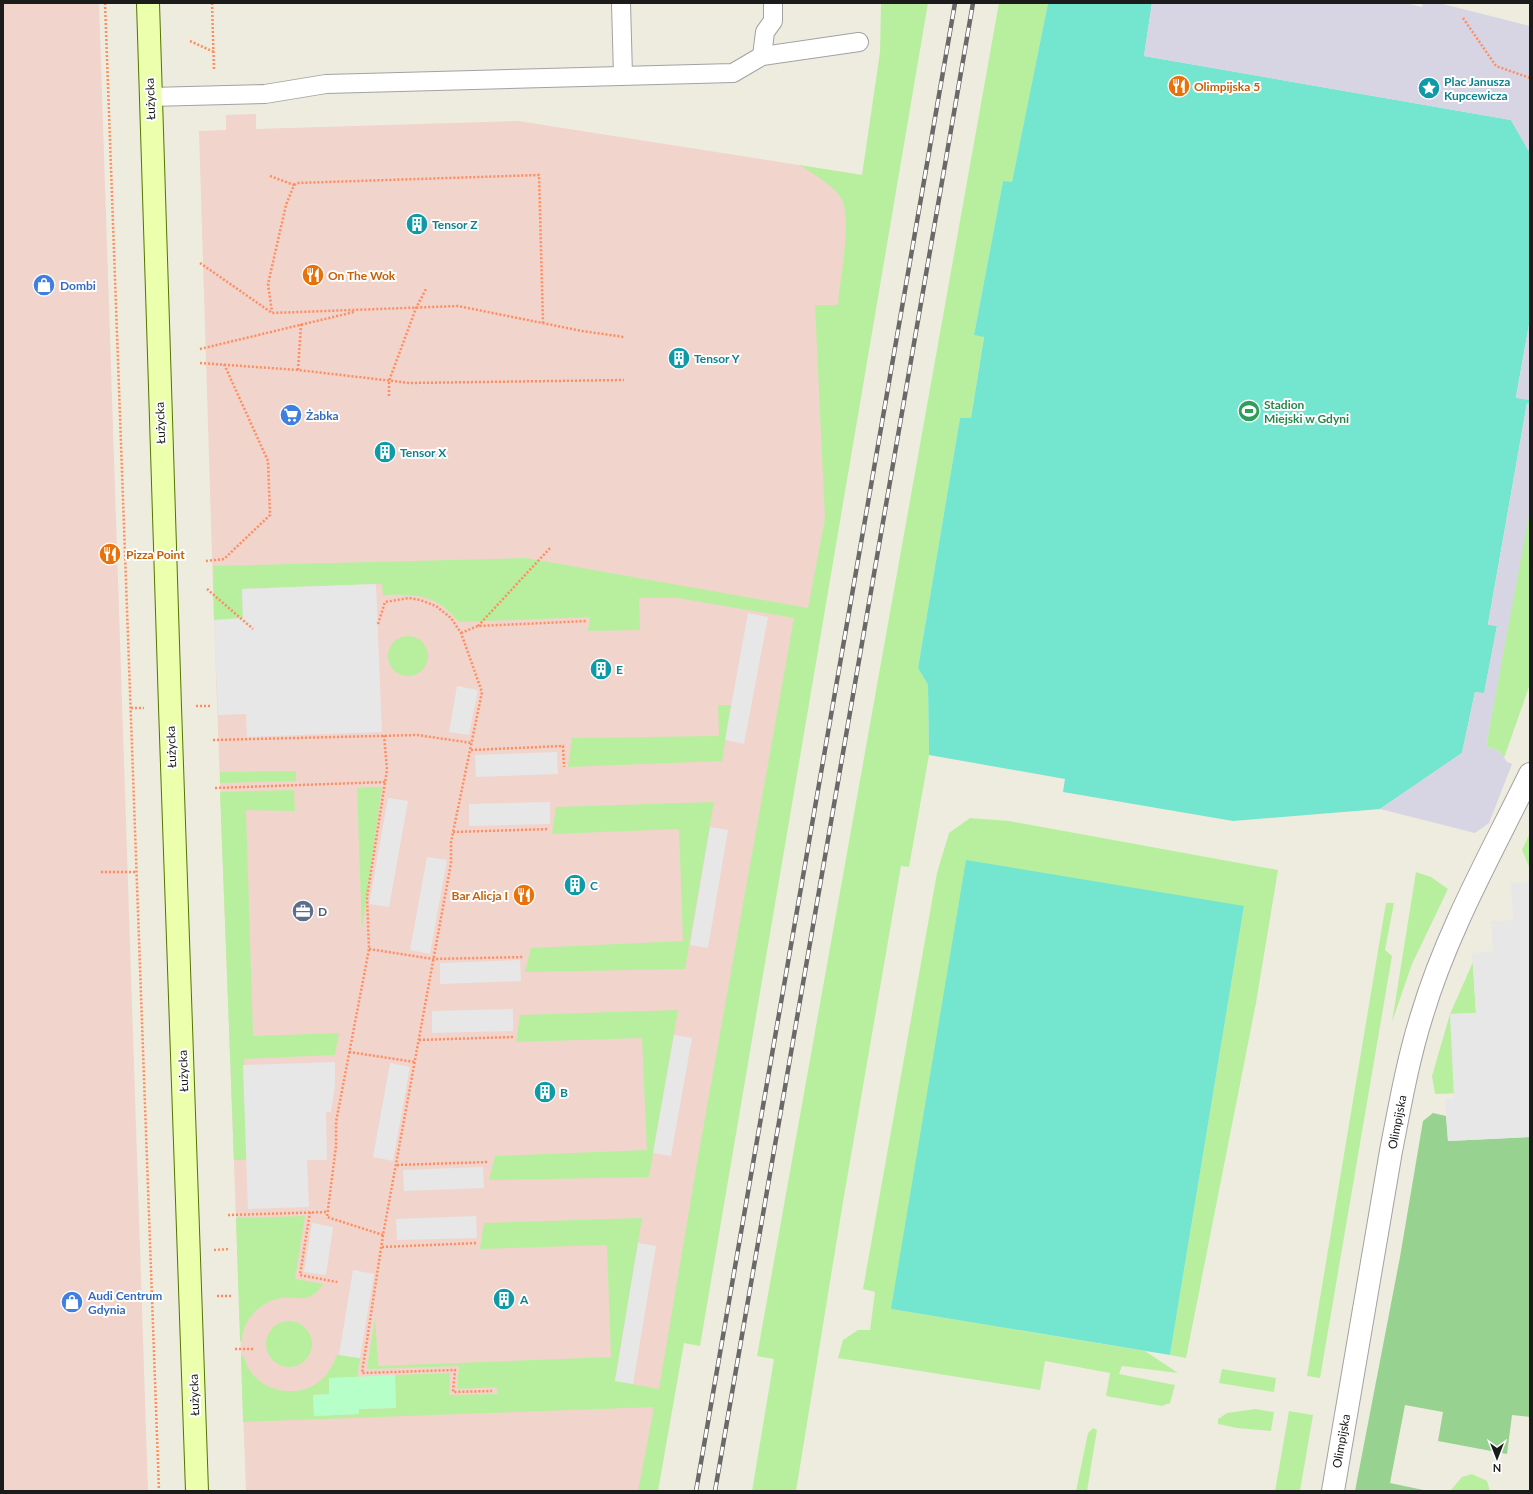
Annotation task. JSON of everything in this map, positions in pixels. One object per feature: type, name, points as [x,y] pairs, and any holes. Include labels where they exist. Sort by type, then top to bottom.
[{"type":"street","name":"Łużycka","points":[[148,3],[197,1491]]},
{"type":"street","name":"Olimpijska","points":[[1332,1491],[1391,1151],[1404,1086],[1422,1014],[1443,956],[1467,902],[1530,774]]},
{"type":"lane","points":[[621,3],[623,75]]},
{"type":"lane","points":[[762,56],[765,32],[773,21],[773,3]]},
{"type":"lane","points":[[150,98],[265,94],[326,84],[733,73],[762,56],[859,42]]},
{"type":"path","points":[[105,3],[124,481],[136,872],[160,1491]]},
{"type":"path","points":[[212,3],[215,96]]},
{"type":"path","points":[[1463,18],[1496,66],[1530,78]]},
{"type":"path","points":[[190,41],[214,52]]},
{"type":"path","points":[[270,176],[294,185],[297,183],[539,175],[543,323]]},
{"type":"path","points":[[272,313],[268,284],[286,206],[294,185]]},
{"type":"path","points":[[200,263],[272,313],[458,306],[582,331],[624,337]]},
{"type":"path","points":[[389,396],[389,380],[416,308],[426,289]]},
{"type":"path","points":[[200,349],[360,310]]},
{"type":"path","points":[[298,370],[301,324]]},
{"type":"path","points":[[200,363],[298,370],[418,383],[624,380]]},
{"type":"path","points":[[206,561],[224,559],[270,515],[268,461],[224,364]]},
{"type":"path","points":[[478,626],[551,547]]},
{"type":"path","points":[[207,589],[253,629]]},
{"type":"path","points":[[378,624],[385,602],[409,598],[427,602],[443,610],[452,618],[461,633],[482,692],[451,842],[452,863],[383,1235],[362,1373],[455,1370],[453,1392],[492,1391]]},
{"type":"path","points":[[461,633],[478,626],[587,621]]},
{"type":"path","points":[[213,740],[418,734],[472,743]]},
{"type":"path","points":[[383,1235],[327,1217],[336,1146],[336,1122],[368,950],[367,897],[387,770],[384,736]]},
{"type":"path","points":[[471,750],[563,746],[564,767]]},
{"type":"path","points":[[214,788],[386,782]]},
{"type":"path","points":[[453,832],[549,829]]},
{"type":"path","points":[[101,872],[136,872]]},
{"type":"path","points":[[368,950],[433,959],[524,957]]},
{"type":"path","points":[[419,1040],[513,1037]]},
{"type":"path","points":[[349,1052],[415,1062]]},
{"type":"path","points":[[397,1165],[488,1162]]},
{"type":"path","points":[[310,1212],[300,1275],[336,1282]]},
{"type":"path","points":[[228,1215],[328,1212]]},
{"type":"path","points":[[382,1247],[477,1243]]},
{"type":"path","points":[[235,1349],[253,1349]]},
{"type":"shaded area","points":[[3,3],[99,3],[148,1491],[3,1491]]},
{"type":"shaded area","name":"Stadion Miejski w Gdyni","points":[[1048,3],[1152,3],[1144,56],[1511,120],[1530,153],[1530,319],[1516,397],[1530,400],[1530,403],[1527,403],[1488,624],[1497,626],[1484,694],[1475,692],[1462,753],[1380,809],[1233,821],[1063,792],[1065,779],[929,755],[928,685],[918,668],[960,418],[971,418],[984,337],[974,335],[1003,181],[1012,182]]},
{"type":"shaded area","name":"Plac Janusza Kupcewicza","points":[[1152,3],[1405,3],[1422,7],[1423,3],[1439,3],[1530,26],[1530,153],[1511,120],[1144,56]]},
{"type":"shaded area","points":[[256,114],[256,129],[518,121],[862,175],[825,518],[649,1491],[246,1491],[214,620],[199,131],[226,130],[226,115]]},
{"type":"shaded area","points":[[1530,319],[1530,400],[1516,398]]},
{"type":"shaded area","points":[[1527,403],[1530,403],[1530,510],[1486,746],[1499,751],[1507,762],[1512,764],[1489,823],[1475,833],[1380,809],[1462,753],[1475,692],[1484,693],[1497,626],[1488,625]]},
{"type":"shaded area","points":[[376,584],[382,732],[247,737],[246,714],[218,715],[214,620],[243,618],[242,589]]},
{"type":"shaded area","points":[[748,613],[768,617],[744,744],[725,740]]},
{"type":"shaded area","points":[[457,686],[478,690],[469,735],[449,732]]},
{"type":"shaded area","points":[[557,752],[558,774],[476,777],[475,755]]},
{"type":"shaded area","points":[[388,798],[408,801],[389,907],[369,904]]},
{"type":"shaded area","points":[[550,802],[550,824],[469,826],[469,804]]},
{"type":"shaded area","points":[[710,827],[728,830],[708,948],[690,945]]},
{"type":"shaded area","points":[[427,857],[447,860],[430,954],[410,950]]},
{"type":"shaded area","points":[[966,860],[1244,906],[1170,1355],[891,1309]]},
{"type":"shaded area","points":[[1530,882],[1530,1137],[1448,1141],[1445,1099],[1454,1098],[1450,1014],[1476,1013],[1472,953],[1493,951],[1491,921],[1513,920],[1511,883]]},
{"type":"shaded area","points":[[520,960],[521,981],[440,984],[440,963]]},
{"type":"shaded area","points":[[513,1009],[513,1031],[432,1033],[432,1011]]},
{"type":"shaded area","points":[[674,1035],[692,1038],[671,1156],[653,1153]]},
{"type":"shaded area","points":[[335,1062],[335,1085],[331,1112],[326,1112],[327,1160],[307,1160],[309,1207],[248,1209],[243,1065]]},
{"type":"shaded area","points":[[390,1063],[410,1067],[393,1161],[373,1157]]},
{"type":"shaded area","points":[[483,1167],[484,1188],[404,1191],[403,1170]]},
{"type":"shaded area","points":[[476,1216],[477,1238],[397,1240],[396,1219]]},
{"type":"shaded area","points":[[312,1223],[333,1227],[326,1275],[304,1272]]},
{"type":"shaded area","points":[[638,1243],[656,1246],[633,1384],[615,1381]]},
{"type":"shaded area","points":[[353,1270],[374,1274],[360,1358],[339,1355]]},
{"type":"green space","points":[[881,3],[928,3],[700,1346],[684,1343],[658,1491],[638,1491],[654,1407],[243,1422],[241,1356],[244,1356],[248,1368],[255,1377],[276,1389],[287,1391],[311,1387],[321,1380],[329,1371],[337,1355],[360,1358],[357,1377],[330,1378],[329,1394],[313,1395],[314,1416],[359,1414],[359,1409],[396,1408],[395,1375],[450,1373],[449,1395],[497,1394],[497,1387],[457,1389],[459,1366],[367,1369],[375,1317],[378,1366],[611,1357],[607,1245],[480,1249],[484,1223],[642,1218],[615,1381],[659,1389],[698,1157],[794,618],[678,598],[639,598],[640,630],[588,631],[590,617],[459,622],[451,613],[434,601],[416,596],[383,595],[382,584],[376,584],[242,589],[243,618],[214,620],[213,566],[526,558],[808,608],[825,518],[815,305],[838,305],[846,225],[843,202],[836,191],[824,181],[799,165],[862,175],[880,52]]},
{"type":"green space","points":[[999,3],[1048,3],[1012,183],[1003,181],[974,335],[984,336],[971,418],[960,418],[918,668],[928,685],[929,755],[909,867],[901,866],[842,1208],[796,1491],[752,1491],[774,1359],[757,1356]]},
{"type":"green space","points":[[1529,510],[1530,684],[1504,758],[1499,751],[1486,746]]},
{"type":"green space","points":[[404,636],[412,636],[419,639],[425,645],[428,656],[425,667],[419,673],[412,676],[404,676],[397,673],[391,667],[388,660],[388,652],[391,645],[397,639]]},
{"type":"green space","points":[[718,705],[731,705],[722,761],[568,767],[572,738],[719,736]]},
{"type":"green space","points":[[296,771],[296,781],[220,783],[220,772]]},
{"type":"green space","points":[[382,787],[362,929],[357,788]]},
{"type":"green space","points":[[294,790],[295,811],[246,810],[253,1036],[339,1033],[335,1055],[244,1059],[247,1160],[234,1160],[220,792]]},
{"type":"green space","points":[[714,802],[685,969],[525,972],[531,948],[683,941],[679,829],[552,834],[556,807]]},
{"type":"green space","points":[[970,818],[1009,821],[1278,870],[1256,1003],[1186,1358],[1170,1355],[1244,906],[891,1309],[1145,1351],[1178,1373],[1122,1366],[1119,1374],[1175,1385],[1170,1403],[1162,1406],[1106,1396],[1110,1373],[1045,1361],[1040,1390],[838,1358],[843,1340],[858,1330],[870,1330],[875,1292],[863,1289],[937,873],[949,833]]},
{"type":"green space","points":[[1530,833],[1530,869],[1522,850]]},
{"type":"green space","points":[[1416,872],[1431,877],[1448,889],[1412,964],[1392,1022]]},
{"type":"green space","points":[[1386,903],[1394,903],[1385,950],[1392,956],[1320,1378],[1307,1376]]},
{"type":"green space","points":[[1473,962],[1476,1013],[1450,1014]]},
{"type":"green space","points":[[678,1010],[649,1177],[489,1180],[495,1156],[647,1150],[642,1038],[516,1042],[520,1015]]},
{"type":"green space","points":[[1450,1014],[1465,1093],[1435,1094],[1432,1076]]},
{"type":"green space","points":[[1433,1113],[1446,1116],[1448,1141],[1530,1137],[1530,1417],[1512,1415],[1507,1454],[1438,1441],[1443,1412],[1405,1405],[1390,1483],[1428,1491],[1355,1491],[1400,1257],[1423,1121]]},
{"type":"green space","points":[[305,1216],[295,1279],[323,1284],[314,1295],[309,1297],[281,1298],[266,1303],[260,1307],[249,1319],[245,1326],[242,1341],[240,1341],[236,1218]]},
{"type":"green space","points":[[289,1321],[302,1325],[308,1331],[312,1344],[308,1357],[302,1363],[289,1367],[276,1363],[270,1357],[266,1344],[270,1331],[276,1325]]},
{"type":"green space","points":[[1222,1369],[1276,1378],[1274,1392],[1219,1383]]},
{"type":"green space","points":[[395,1375],[396,1408],[359,1409],[359,1414],[314,1416],[313,1395],[329,1394],[329,1378]]},
{"type":"green space","points":[[1255,1409],[1274,1412],[1271,1431],[1237,1428],[1218,1424],[1218,1419],[1227,1413]]},
{"type":"green space","points":[[1289,1411],[1313,1415],[1300,1491],[1275,1491]]},
{"type":"green space","points":[[1093,1428],[1097,1430],[1087,1491],[1076,1491],[1088,1433]]},
{"type":"green space","points":[[1472,1474],[1487,1481],[1490,1491],[1450,1491],[1462,1477]]},
{"type":"railway","points":[[696,1491],[955,3]]},
{"type":"railway","points":[[715,1491],[973,3]]},
{"type":"place","name":"Olimpijska 5","points":[[1179,86]]},
{"type":"place","name":"Plac Janusza Kupcewicza","points":[[1429,88]]},
{"type":"place","name":"Tensor Z","points":[[417,224]]},
{"type":"place","name":"On The Wok","points":[[313,275]]},
{"type":"place","name":"Dombi","points":[[44,285]]},
{"type":"place","name":"Tensor Y","points":[[679,358]]},
{"type":"place","name":"Stadion Miejski w Gdyni","points":[[1249,411]]},
{"type":"place","name":"Żabka","points":[[291,415]]},
{"type":"place","name":"Tensor X","points":[[385,452]]},
{"type":"place","name":"Pizza Point","points":[[110,554]]},
{"type":"place","name":"E","points":[[601,669]]},
{"type":"place","name":"C","points":[[575,885]]},
{"type":"place","name":"Bar Alicja I","points":[[524,895]]},
{"type":"place","name":"D","points":[[303,911]]},
{"type":"place","name":"B","points":[[545,1092]]},
{"type":"place","name":"A","points":[[504,1299]]},
{"type":"place","name":"Audi Centrum Gdynia","points":[[72,1302]]}]
